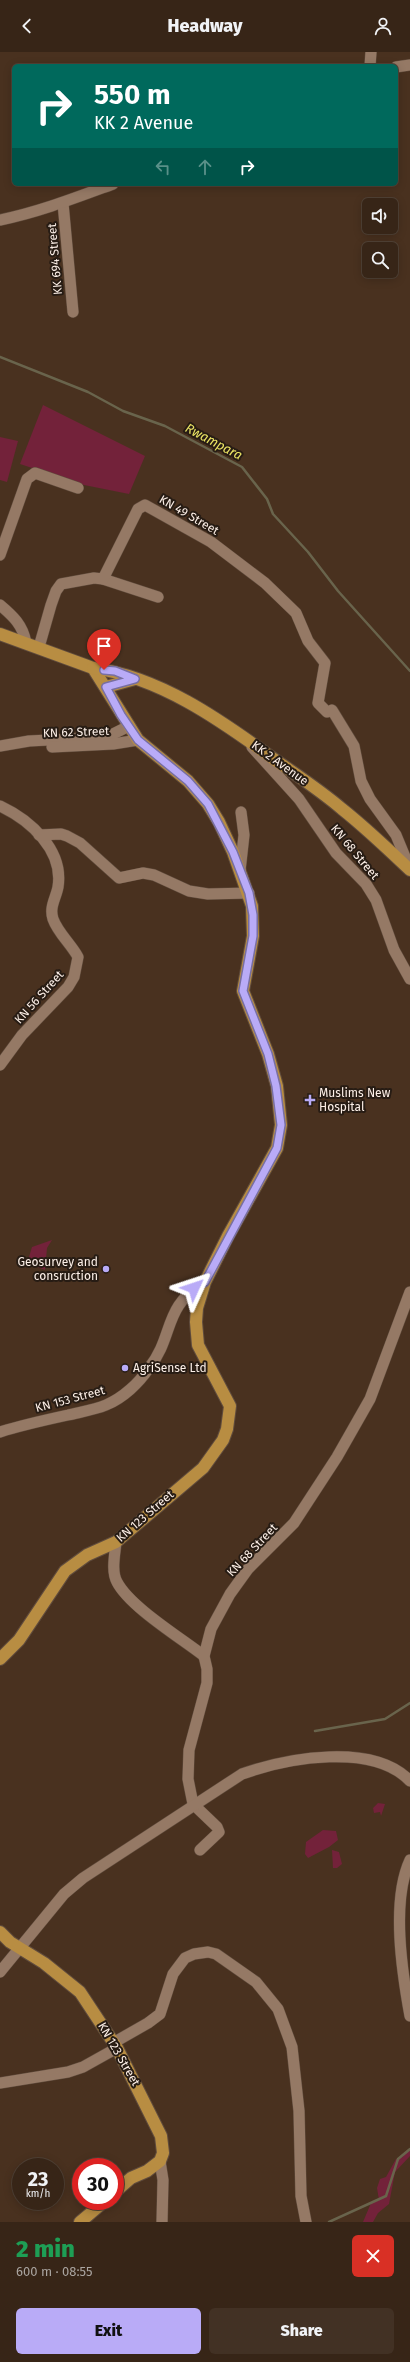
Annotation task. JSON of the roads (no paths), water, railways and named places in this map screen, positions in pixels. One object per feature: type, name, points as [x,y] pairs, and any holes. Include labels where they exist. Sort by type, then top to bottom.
[{"type":"main road","name":"KK 2 Avenue","points":[[0,634],[93,668],[115,671],[188,702],[244,737],[341,808],[410,869]]},
{"type":"main road","points":[[93,668],[106,687],[135,679]]},
{"type":"main road","name":"KN 123 Street","points":[[0,1659],[19,1640],[66,1571],[87,1555],[116,1542],[203,1468],[217,1451],[228,1429],[230,1406],[198,1345],[196,1334],[197,1308],[205,1282],[277,1148],[281,1136],[276,1086],[268,1054],[243,991],[253,936],[253,915],[249,893],[219,822],[208,804],[188,781],[138,740],[106,687]]},
{"type":"main road","name":"KN 123 Street","points":[[0,1932],[19,1948],[44,1963],[80,1992],[115,2046],[161,2136],[163,2153],[160,2161]]},
{"type":"main road","points":[[124,2184],[131,2178],[147,2171],[160,2161]]},
{"type":"main road","points":[[80,2222],[94,2210]]},
{"type":"street","points":[[370,64],[371,52]]},
{"type":"street","points":[[398,67],[410,66]]},
{"type":"street","points":[[0,220],[63,203],[108,186]]},
{"type":"street","name":"KK 694 Street","points":[[63,203],[73,312]]},
{"type":"street","points":[[0,555],[27,479],[35,474],[78,488]]},
{"type":"street","name":"KN 49 Street","points":[[104,579],[138,509],[145,505],[211,542],[265,583],[296,613],[308,641],[324,663],[318,703],[329,711],[354,746],[361,781],[370,799],[396,835],[410,869]]},
{"type":"street","points":[[39,647],[51,605],[56,591],[61,584],[94,578],[104,579],[158,597]]},
{"type":"street","points":[[0,605],[17,619],[24,631],[26,643]]},
{"type":"street","name":"KN 62 Street","points":[[0,746],[107,737],[129,726]]},
{"type":"street","name":"KN 68 Street","points":[[244,737],[299,799],[336,853],[366,884],[376,900],[394,950],[410,979]]},
{"type":"street","name":"KN 62 Street","points":[[13,744],[48,747],[78,747],[138,740]]},
{"type":"street","name":"KN 56 Street","points":[[0,806],[21,818],[39,835],[55,855],[60,870],[58,888],[52,909],[53,919],[78,958],[78,967],[68,987],[22,1035],[0,1065]]},
{"type":"street","points":[[240,871],[244,835],[241,812]]},
{"type":"street","points":[[39,835],[61,834],[80,843],[118,878],[143,874],[154,875],[189,891],[208,894],[249,893]]},
{"type":"street","name":"KN 153 Street","points":[[0,1432],[94,1409],[115,1400],[133,1386],[150,1368],[163,1345],[172,1316],[177,1306],[194,1288],[205,1282]]},
{"type":"street","name":"KN 68 Street","points":[[193,1804],[188,1779],[189,1750],[207,1683],[207,1668],[204,1656],[210,1629],[230,1594],[248,1570],[294,1523],[370,1399],[410,1292]]},
{"type":"street","points":[[116,1542],[114,1571],[116,1581],[127,1595],[142,1608],[204,1656]]},
{"type":"street","points":[[0,1972],[64,1894],[82,1878],[193,1804],[242,1774],[268,1764],[287,1761],[333,1758],[366,1759],[396,1770],[410,1781]]},
{"type":"street","points":[[193,1804],[219,1829],[218,1834],[200,1850]]},
{"type":"street","points":[[410,1860],[401,1891],[400,1915],[404,1985],[410,2016]]},
{"type":"street","points":[[0,2083],[68,2072],[83,2067],[160,2014],[173,1974],[185,1958],[194,1954],[208,1952],[216,1954],[256,1982],[278,2009],[292,2047],[298,2111],[301,2196],[306,2222]]},
{"type":"street","points":[[160,2161],[163,2180],[162,2222]]},
{"type":"waterway","name":"Rwampara","points":[[0,357],[88,392],[123,411],[165,426],[242,467],[267,499],[273,514],[308,552],[338,591],[410,671]]},
{"type":"waterway","points":[[315,1731],[385,1719],[410,1703]]},
{"type":"waterway","points":[[329,2222],[386,2196],[398,2159],[410,2149]]},
{"type":"place","name":"Muslims New Hospital","points":[[310,1100]]},
{"type":"place","name":"Geosurvey and consruction","points":[[106,1269]]},
{"type":"place","name":"AgriSense Ltd","points":[[125,1368]]}]
